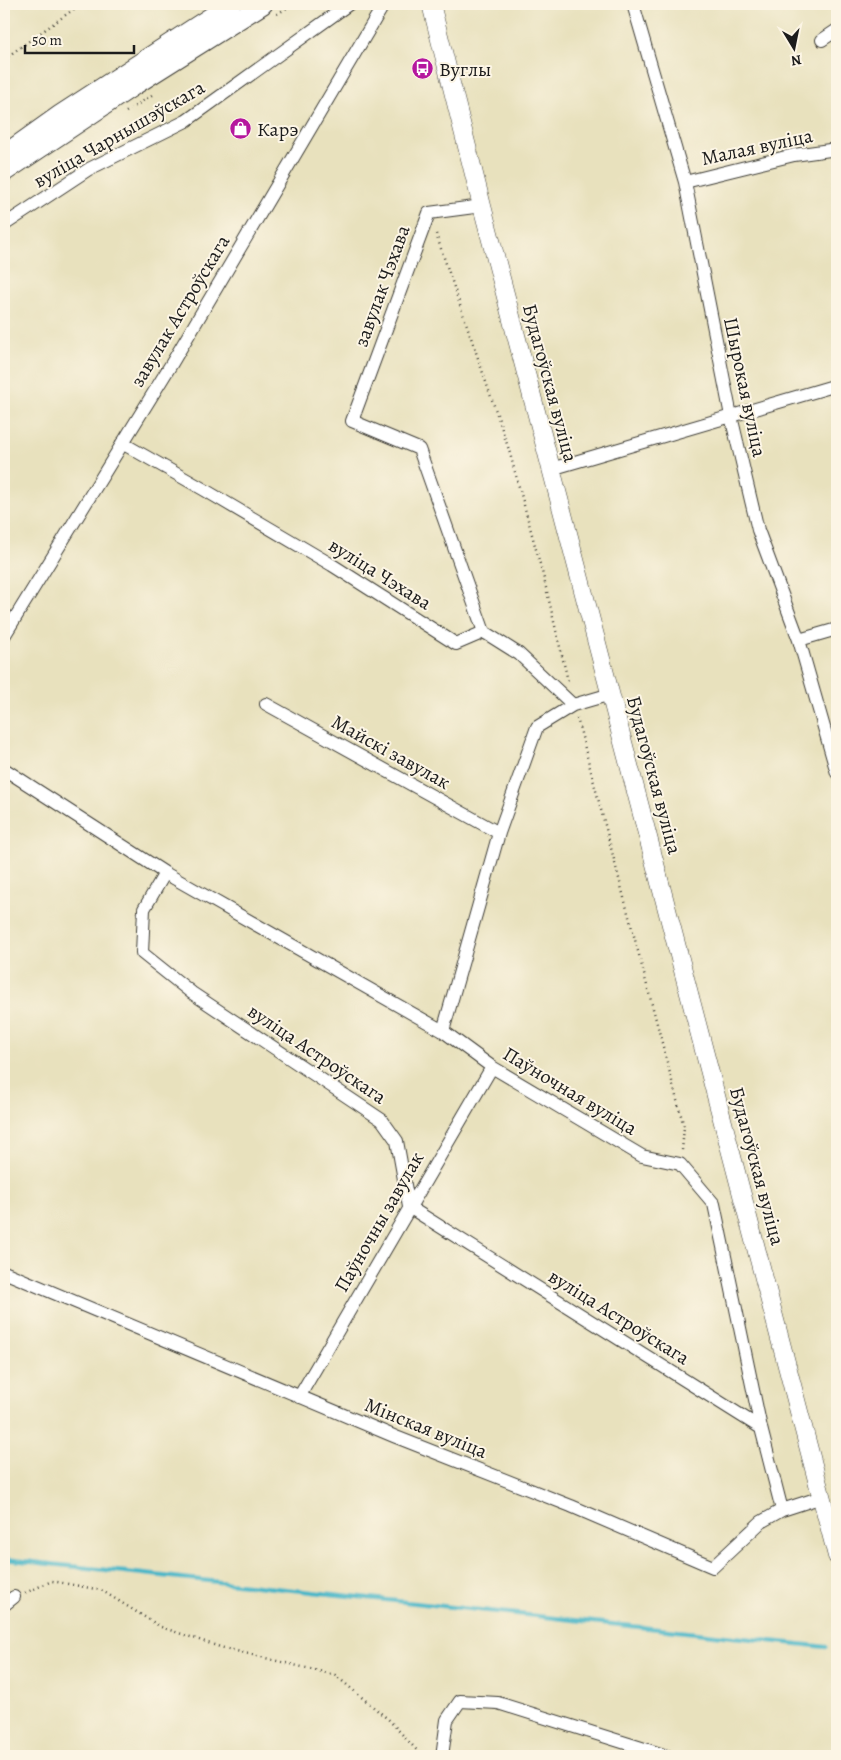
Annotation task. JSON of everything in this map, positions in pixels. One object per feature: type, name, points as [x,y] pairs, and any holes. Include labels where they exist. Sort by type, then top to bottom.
[{"type":"main road","points":[[4,155],[60,115],[231,4]]},
{"type":"main road","points":[[4,172],[133,86],[270,9]]},
{"type":"street","name":"вуліца Чарнышэўскага","points":[[4,225],[89,169],[186,121],[348,4]]},
{"type":"street","name":"завулак Астроўскага","points":[[4,636],[177,354],[384,4]]},
{"type":"street","name":"Будагоўская вуліца","points":[[431,4],[482,206],[837,1556]]},
{"type":"street","name":"Шырокая вуліца","points":[[633,4],[685,182],[731,416],[758,530],[799,640],[837,773]]},
{"type":"street","points":[[822,40],[837,30]]},
{"type":"street","name":"Малая вуліца","points":[[685,182],[794,155],[837,149]]},
{"type":"street","name":"завулак Чэхава","points":[[482,206],[429,213],[352,421],[419,449],[484,632]]},
{"type":"street","points":[[551,469],[837,385]]},
{"type":"street","name":"вуліца Чэхава","points":[[122,443],[332,565],[456,644],[484,632]]},
{"type":"street","points":[[799,640],[837,629]]},
{"type":"street","points":[[484,632],[519,654],[573,705]]},
{"type":"street","points":[[443,1031],[499,833],[537,727],[573,705],[611,694]]},
{"type":"street","name":"Майскі завулак","points":[[266,704],[499,833]]},
{"type":"street","points":[[4,769],[165,873]]},
{"type":"street","name":"Паўночная вуліца","points":[[165,873],[443,1031],[492,1067],[642,1156],[680,1164],[714,1204],[761,1428],[782,1510]]},
{"type":"street","name":"вуліца Астроўскага","points":[[165,873],[144,909],[142,952],[192,993],[382,1120],[397,1141],[409,1207],[761,1428]]},
{"type":"street","name":"Паўночны завулак","points":[[299,1397],[492,1067]]},
{"type":"street","name":"Мінская вуліца","points":[[4,1272],[299,1397],[571,1506],[713,1567],[761,1522],[782,1510],[822,1497]]},
{"type":"street","points":[[442,1756],[447,1720],[460,1701],[498,1703],[667,1756]]},
{"type":"path","points":[[4,59],[81,4]]},
{"type":"path","points":[[270,9],[293,4]]},
{"type":"path","points":[[119,117],[161,90]]},
{"type":"path","points":[[9,1601],[52,1581],[100,1590],[161,1627],[220,1647],[335,1675],[389,1720],[422,1756]]},
{"type":"waterway","points":[[4,1559],[826,1647]]},
{"type":"place","name":"Вуглы","points":[[423,69]]},
{"type":"place","name":"Карэ","points":[[241,129]]}]
